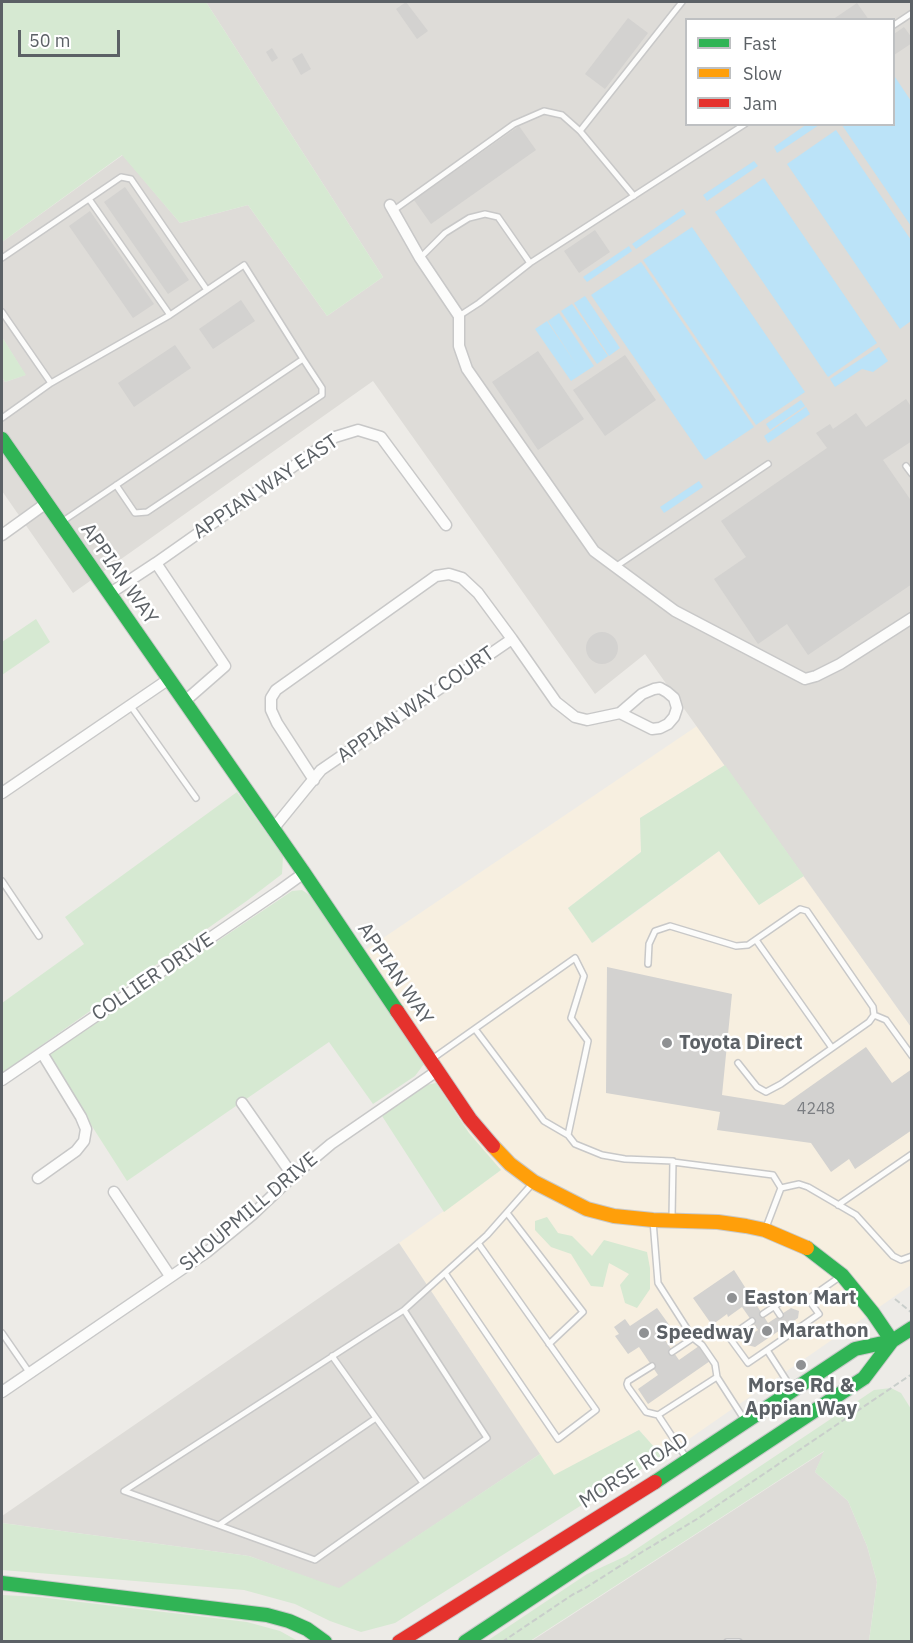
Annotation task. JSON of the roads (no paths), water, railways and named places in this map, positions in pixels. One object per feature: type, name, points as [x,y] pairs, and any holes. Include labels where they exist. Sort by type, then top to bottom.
[{"type":"main road","name":"APPIAN WAY","points":[[2,439],[59,524],[185,700],[470,1119],[510,1164],[534,1182],[587,1209],[614,1216],[718,1222],[765,1230],[806,1247],[842,1275],[892,1341]]},
{"type":"main road","name":"MORSE ROAD","points":[[465,1641],[864,1378],[892,1341],[912,1328]]},
{"type":"main road","name":"MORSE ROAD","points":[[399,1641],[688,1461],[855,1349],[892,1341]]},
{"type":"main road","points":[[2,1583],[267,1616],[289,1621],[325,1641]]},
{"type":"street","points":[[392,207],[420,258],[459,316],[459,346],[467,369],[594,551],[675,611],[805,679],[840,664],[912,618]]},
{"type":"street","name":"APPIAN WAY EAST","points":[[109,594],[335,437],[358,430],[381,437],[446,525]]},
{"type":"street","points":[[2,535],[45,504]]},
{"type":"street","points":[[156,563],[225,666],[185,700]]},
{"type":"street","points":[[314,780],[271,710],[271,699],[276,690],[436,576],[449,574],[462,578],[478,593],[512,639]]},
{"type":"street","name":"APPIAN WAY COURT","points":[[273,829],[321,770],[512,639],[556,702],[575,717],[587,720],[620,713],[642,694],[654,688],[660,688],[674,698],[677,708],[668,724],[652,729],[620,713]]},
{"type":"street","points":[[2,793],[169,679]]},
{"type":"street","name":"COLLIER DRIVE","points":[[2,1080],[304,873]]},
{"type":"street","points":[[38,1178],[76,1151],[84,1141],[86,1129],[42,1053]]},
{"type":"street","name":"SHOUPMILL DRIVE","points":[[2,1392],[207,1252],[331,1144],[433,1066]]},
{"type":"street","points":[[242,1103],[293,1176]]},
{"type":"street","points":[[114,1192],[170,1276]]},
{"type":"lane","points":[[580,131],[682,2]]},
{"type":"lane","points":[[895,25],[912,13]]},
{"type":"lane","points":[[392,207],[514,124],[544,111],[562,115],[580,131],[634,196]]},
{"type":"lane","points":[[459,316],[530,263],[742,126]]},
{"type":"lane","points":[[2,258],[121,177],[131,179],[207,290]]},
{"type":"lane","points":[[89,199],[170,315]]},
{"type":"lane","points":[[420,258],[445,233],[469,218],[485,214],[498,218],[530,263]]},
{"type":"lane","points":[[2,418],[51,383],[170,315],[244,266],[322,388],[322,395],[147,512],[135,513],[116,485]]},
{"type":"lane","points":[[2,312],[51,383]]},
{"type":"lane","points":[[59,524],[303,359]]},
{"type":"lane","points":[[615,567],[768,464]]},
{"type":"lane","points":[[906,466],[912,474]]},
{"type":"lane","points":[[130,705],[196,798]]},
{"type":"lane","points":[[2,881],[39,936]]},
{"type":"lane","points":[[648,964],[650,944],[656,931],[669,926],[735,946],[748,945],[800,909],[807,911],[873,1007],[874,1015],[869,1022],[781,1084],[766,1092],[757,1087],[738,1063]]},
{"type":"lane","points":[[756,940],[832,1048]]},
{"type":"lane","points":[[433,1066],[475,1029],[575,958],[584,976],[571,1018],[588,1041],[568,1135]]},
{"type":"lane","points":[[874,1015],[886,1020],[912,1056]]},
{"type":"lane","points":[[475,1029],[544,1121],[568,1135],[575,1144],[602,1155],[625,1159],[673,1162],[773,1175],[781,1188]]},
{"type":"lane","points":[[838,1205],[912,1154]]},
{"type":"lane","points":[[672,1220],[673,1162]]},
{"type":"lane","points":[[404,1310],[487,1438],[315,1560],[124,1491],[404,1310],[478,1243],[534,1182]]},
{"type":"lane","points":[[781,1188],[799,1184],[808,1187],[856,1215],[893,1256],[902,1260],[912,1256]]},
{"type":"lane","points":[[765,1230],[781,1188]]},
{"type":"lane","points":[[507,1214],[583,1312],[549,1344]]},
{"type":"lane","points":[[653,1220],[658,1283],[693,1338],[702,1345],[715,1364],[717,1377],[746,1422]]},
{"type":"lane","points":[[445,1273],[558,1439],[596,1410],[478,1243]]},
{"type":"lane","points":[[763,1314],[783,1300],[808,1299],[842,1275]]},
{"type":"lane","points":[[752,1321],[729,1337],[748,1363],[819,1314],[808,1299]]},
{"type":"lane","points":[[774,1306],[780,1315]]},
{"type":"lane","points":[[787,1326],[792,1333]]},
{"type":"lane","points":[[2,1333],[29,1372]]},
{"type":"lane","points":[[672,1352],[693,1338]]},
{"type":"lane","points":[[768,1338],[773,1346]]},
{"type":"lane","points":[[767,1350],[793,1390]]},
{"type":"lane","points":[[332,1356],[423,1483]]},
{"type":"lane","points":[[651,1366],[627,1384],[646,1412],[658,1416],[688,1461]]},
{"type":"lane","points":[[658,1416],[717,1377]]},
{"type":"lane","points":[[219,1525],[376,1418]]},
{"type":"lane","points":[[727,1641],[739,1641]]},
{"type":"water","points":[[895,77],[911,101],[911,226],[843,126],[895,126]]},
{"type":"water","points":[[804,126],[818,126],[777,153],[774,147]]},
{"type":"water","points":[[836,130],[911,240],[911,321],[900,329],[787,164]]},
{"type":"water","points":[[754,161],[758,166],[707,201],[703,195]]},
{"type":"water","points":[[764,178],[877,343],[828,377],[715,212]]},
{"type":"water","points":[[683,209],[686,214],[636,249],[632,244]]},
{"type":"water","points":[[692,227],[805,392],[756,425],[643,260]]},
{"type":"water","points":[[629,246],[632,251],[587,282],[583,277]]},
{"type":"water","points":[[641,262],[754,427],[705,460],[591,295]]},
{"type":"water","points":[[585,296],[620,348],[609,356],[574,303]]},
{"type":"water","points":[[572,304],[608,356],[597,364],[561,311]]},
{"type":"water","points":[[559,313],[594,366],[571,381],[535,329],[547,321],[578,367],[548,321]]},
{"type":"water","points":[[879,347],[888,361],[873,372],[862,369],[835,387],[830,379]]},
{"type":"water","points":[[801,400],[805,406],[770,430],[766,424]]},
{"type":"water","points":[[806,407],[810,414],[768,443],[764,436]]},
{"type":"water","points":[[699,481],[703,487],[664,513],[660,507]]},
{"type":"place","name":"Toyota Direct","points":[[667,1043]]},
{"type":"place","name":"Easton Mart","points":[[732,1298]]},
{"type":"place","name":"Marathon","points":[[767,1331]]},
{"type":"place","name":"Speedway","points":[[644,1333]]},
{"type":"place","name":"Morse Rd & Appian Way","points":[[801,1365]]}]
